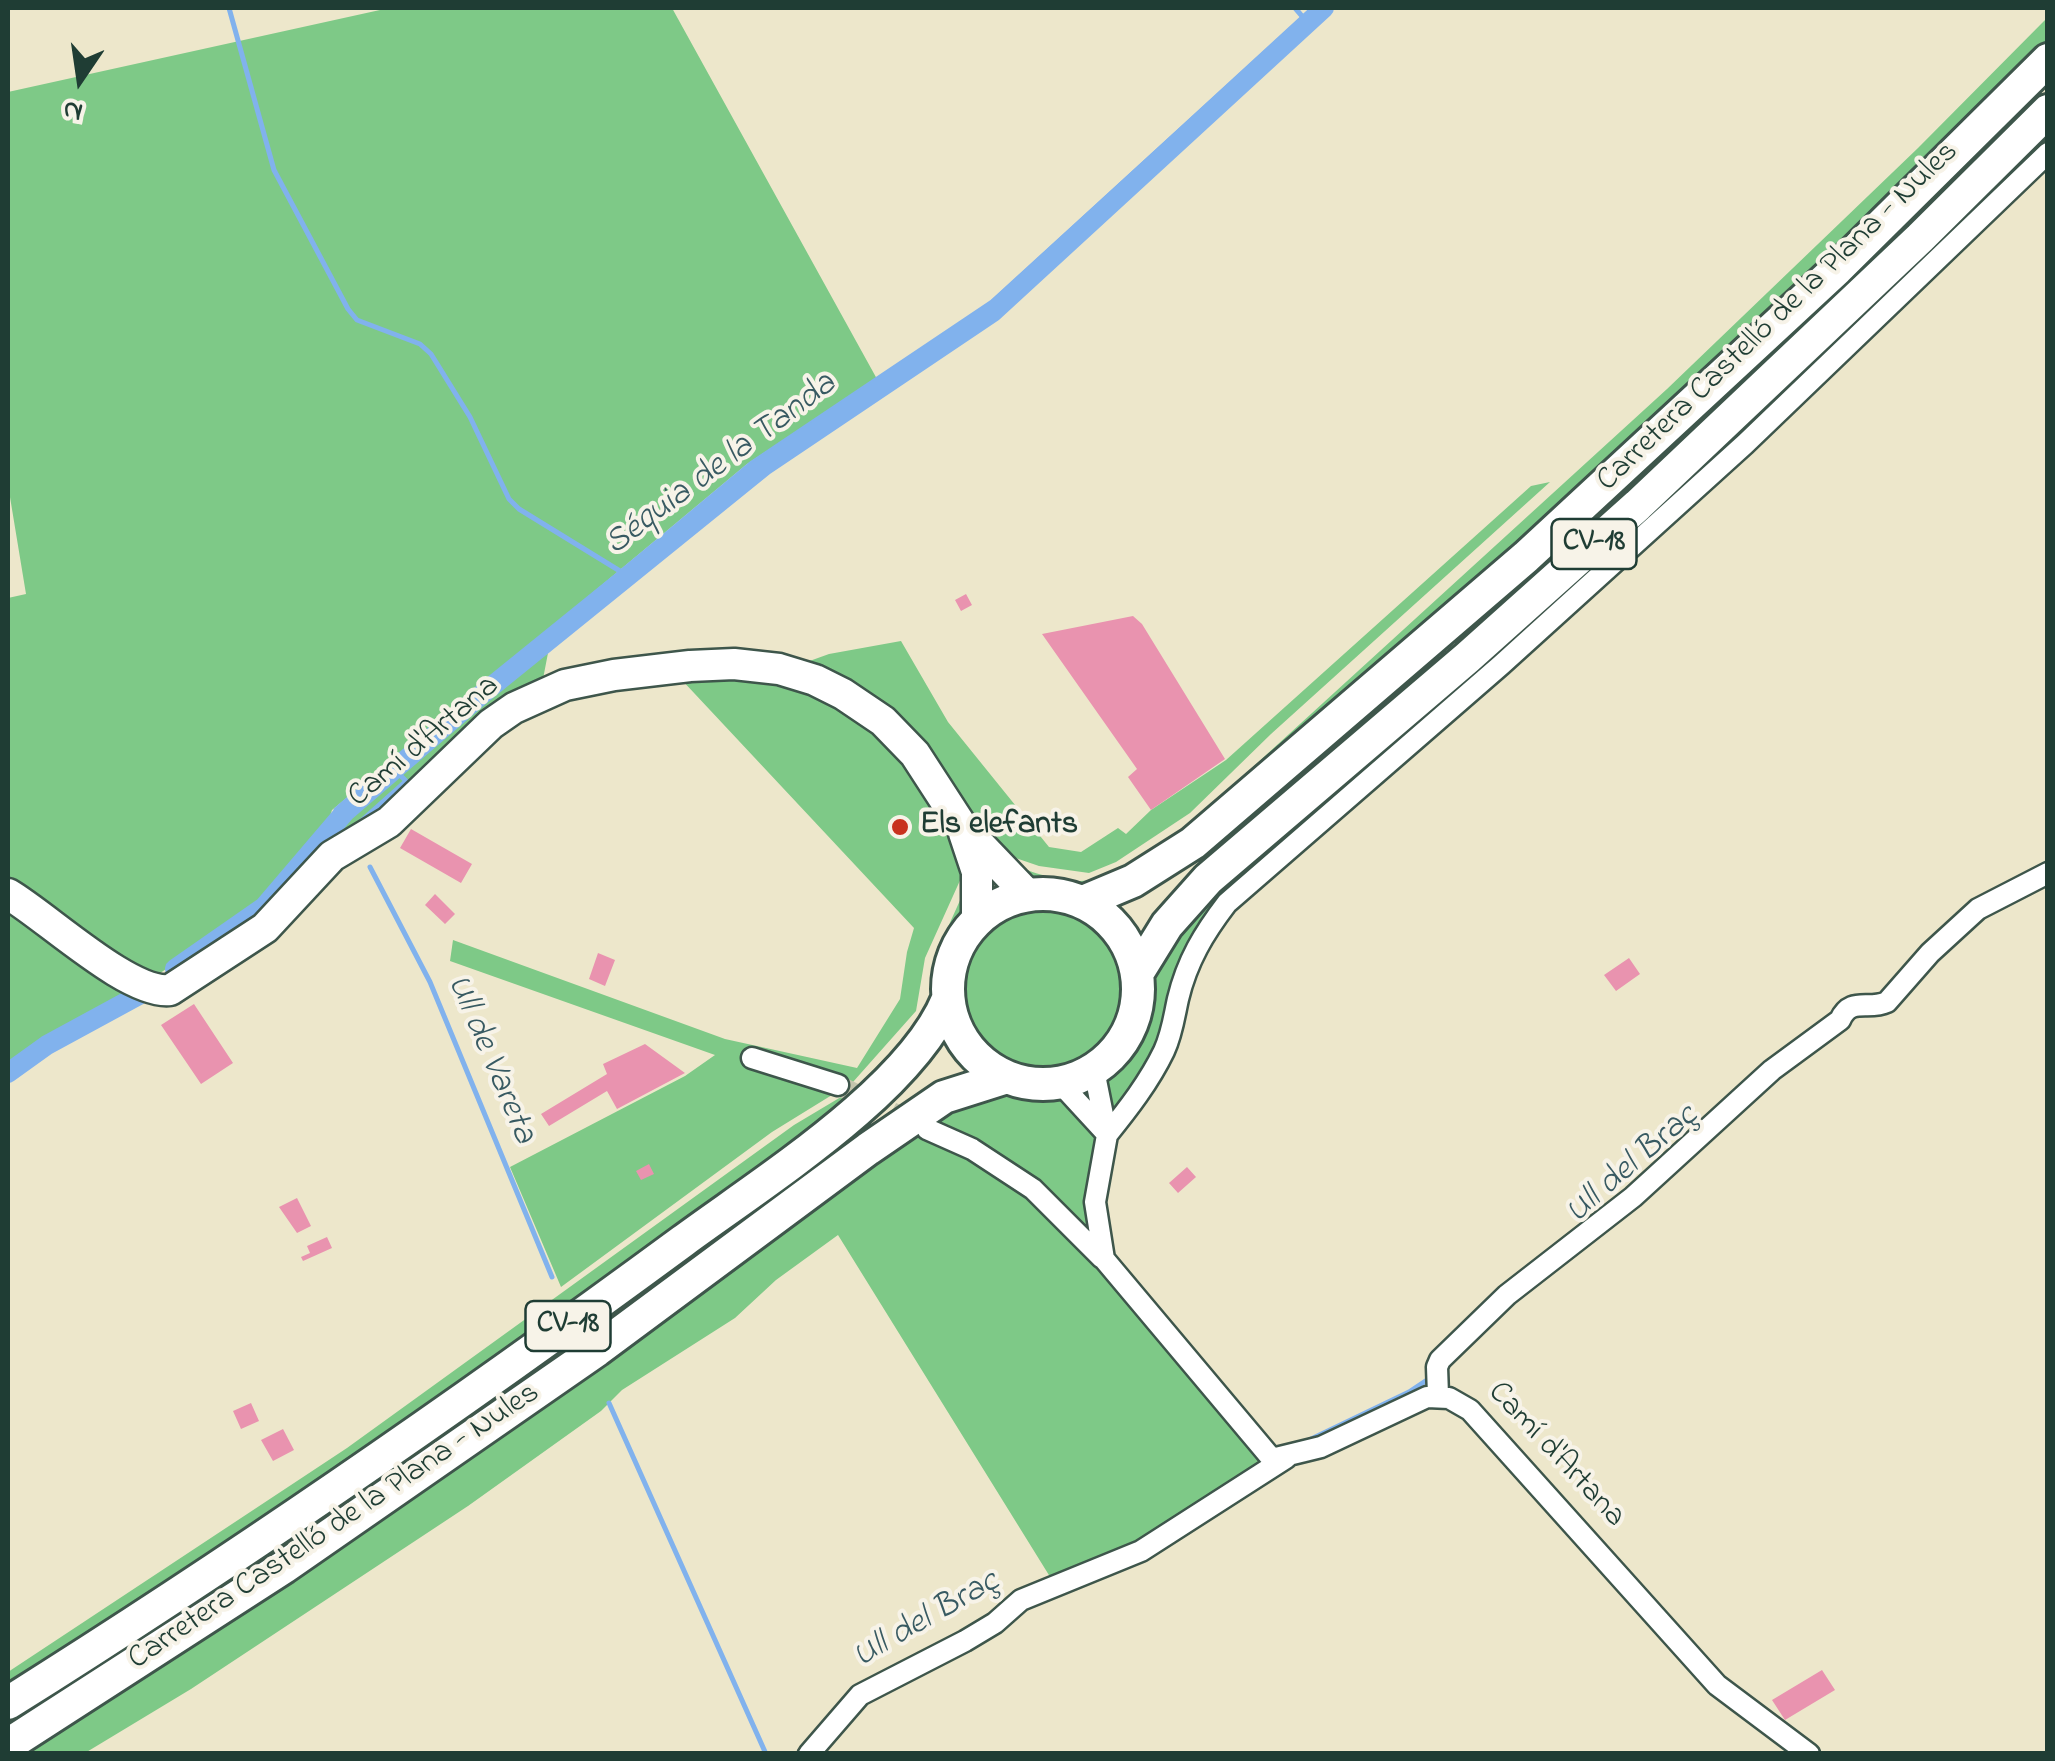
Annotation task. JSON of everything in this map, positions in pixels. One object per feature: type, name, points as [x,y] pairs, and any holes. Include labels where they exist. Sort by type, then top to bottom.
[{"type":"main road","name":"Carretera Castelló de la Plana - Nules","points":[[1083,902],[1133,881],[1194,843],[1526,558],[1822,282],[2048,60]]},
{"type":"main road","name":"Carretera Castelló de la Plana - Nules","points":[[1138,972],[1167,925],[1208,878],[1467,658],[1638,505],[2048,111]]},
{"type":"main road","points":[[977,920],[1000,904],[1028,895],[1056,894],[1083,902],[1118,931],[1138,972]]},
{"type":"main road","name":"CV-18","points":[[948,999],[954,956],[977,920]]},
{"type":"main road","name":"CV-18","points":[[1007,1077],[1033,1084],[1060,1083],[1094,1070],[1122,1044],[1137,1010],[1138,972]]},
{"type":"main road","name":"Carretera Castelló de la Plana - Nules","points":[[8,1703],[374,1462],[805,1150],[900,1070],[938,1023],[948,999]]},
{"type":"main road","points":[[948,999],[958,1032],[978,1059],[1007,1077]]},
{"type":"main road","name":"Carretera Castelló de la Plana - Nules","points":[[8,1745],[284,1567],[597,1350],[944,1097],[1007,1077]]},
{"type":"street","points":[[1107,1135],[1132,1104],[1163,1052],[1187,968],[1200,938],[1227,903],[1501,665],[1745,444],[2048,153]]},
{"type":"street","name":"Camí d'Artana","points":[[8,894],[128,979],[158,992],[170,990],[265,928],[332,856],[389,822],[492,724],[514,708],[565,685],[614,675],[734,664],[778,669],[815,680],[883,721],[914,754],[961,825],[1028,895]]},
{"type":"street","name":"Camí d'Artana","points":[[961,825],[976,872],[977,920]]},
{"type":"street","points":[[1438,1396],[1440,1360],[1507,1295],[1633,1197],[1772,1070],[1840,1020],[1844,1010],[1852,1005],[1879,1006],[1886,1002],[1930,953],[1978,909],[2048,873]]},
{"type":"street","points":[[752,1058],[838,1085]]},
{"type":"street","points":[[1094,1070],[1107,1135],[1095,1202],[1104,1260]]},
{"type":"street","points":[[1060,1083],[1107,1135]]},
{"type":"street","points":[[927,1129],[972,1150],[1033,1189],[1104,1260],[1272,1458],[1289,1457]]},
{"type":"street","name":"Camí d'Artana","points":[[809,1754],[860,1695],[964,1641],[996,1622],[1021,1600],[1141,1551],[1289,1457],[1320,1447],[1427,1397],[1438,1396],[1470,1410],[1718,1685],[1809,1754]]},
{"type":"green space","points":[[389,8],[672,8],[877,379],[747,464],[332,810],[328,822],[267,896],[248,913],[150,980],[8,883],[8,598],[26,594],[8,485],[8,92]]},
{"type":"green space","points":[[2047,18],[2047,45],[1869,223],[1432,627],[1139,866],[1077,887],[1032,883],[1010,862],[1051,877],[1094,879],[1135,861],[1197,818],[1667,389]]},
{"type":"green space","points":[[2047,127],[2047,147],[1872,318],[1225,901],[1169,1027],[1111,1122],[1101,1081],[1129,1053],[1146,1015],[1152,973],[1183,921]]},
{"type":"green space","points":[[1550,482],[1271,734],[1190,813],[1116,862],[1089,873],[1039,866],[1001,853],[804,663],[829,654],[901,641],[948,722],[1049,847],[1081,852],[1118,828],[1126,834],[1151,810],[1226,760],[1531,486]]},
{"type":"green space","points":[[548,653],[543,679],[403,799],[322,848],[401,769]]},
{"type":"green space","points":[[707,675],[806,686],[885,738],[952,828],[962,876],[925,958],[916,1011],[853,1082],[772,1132],[561,1287],[510,1167],[685,1076],[715,1055],[450,961],[453,940],[725,1039],[857,1068],[900,999],[914,928],[680,678]]},
{"type":"green space","points":[[966,887],[966,912],[946,944],[935,1000],[888,1070],[575,1308],[8,1691],[8,1672],[347,1448],[794,1125],[856,1088],[914,1028],[930,995],[935,956]]},
{"type":"green space","points":[[8,899],[134,990],[36,1044],[8,1066]]},
{"type":"green space","points":[[1043,907],[1074,914],[1101,931],[1118,958],[1125,989],[1118,1020],[1101,1047],[1074,1064],[1043,1071],[1012,1064],[985,1047],[968,1020],[961,989],[968,958],[985,931],[1012,914]]},
{"type":"green space","points":[[1009,1089],[1059,1096],[1101,1138],[1095,1242],[1030,1190],[1272,1463],[1136,1549],[1052,1580],[838,1235],[776,1280],[735,1318],[622,1390],[601,1411],[468,1506],[191,1689],[85,1753],[15,1754],[931,1118]]},
{"type":"building","points":[[966,594],[972,605],[961,611],[955,600]]},
{"type":"building","points":[[1133,616],[1142,624],[1225,759],[1151,810],[1128,777],[1137,769],[1042,634]]},
{"type":"building","points":[[411,829],[472,864],[461,883],[400,848]]},
{"type":"building","points":[[435,894],[455,914],[445,924],[425,905]]},
{"type":"building","points":[[598,953],[615,960],[605,986],[589,979]]},
{"type":"building","points":[[1629,958],[1640,974],[1616,991],[1604,975]]},
{"type":"building","points":[[194,1004],[233,1063],[201,1084],[161,1025]]},
{"type":"building","points":[[645,1044],[685,1073],[617,1109],[607,1091],[549,1126],[541,1114],[607,1074],[603,1064]]},
{"type":"building","points":[[649,1164],[654,1174],[641,1180],[636,1171]]},
{"type":"building","points":[[1187,1167],[1196,1177],[1178,1193],[1169,1183]]},
{"type":"building","points":[[297,1198],[311,1226],[297,1233],[279,1207]]},
{"type":"building","points":[[327,1237],[332,1248],[303,1261],[301,1257],[310,1253],[307,1246]]},
{"type":"building","points":[[251,1403],[259,1421],[241,1429],[233,1411]]},
{"type":"building","points":[[283,1429],[294,1450],[273,1461],[261,1440]]},
{"type":"building","points":[[1822,1670],[1835,1690],[1785,1720],[1772,1700]]},
{"type":"waterway","points":[[229,8],[274,170],[348,309],[357,320],[420,344],[431,354],[470,417],[509,499],[519,509],[628,576]]},
{"type":"waterway","points":[[1295,8],[1308,23]]},
{"type":"waterway","points":[[340,818],[336,810],[752,463],[992,302],[1314,8]]},
{"type":"waterway","name":"Séquia de la Tanda","points":[[175,969],[264,907],[345,812],[481,695],[764,466],[993,312],[1324,8]]},
{"type":"waterway","name":"Ull de Vareta","points":[[359,823],[406,781],[395,770]]},
{"type":"waterway","name":"Ull de Vareta","points":[[370,867],[430,982],[552,1277]]},
{"type":"waterway","name":"Séquia de la Tanda","points":[[8,1073],[47,1045],[139,995]]},
{"type":"waterway","name":"Ull del Braç","points":[[1307,1441],[1430,1378]]},
{"type":"waterway","name":"Ull de Vareta","points":[[609,1403],[766,1754]]},
{"type":"tunnel","points":[[838,1085],[916,1124]]},
{"type":"place","name":"Els elefants","points":[[900,827]]}]
